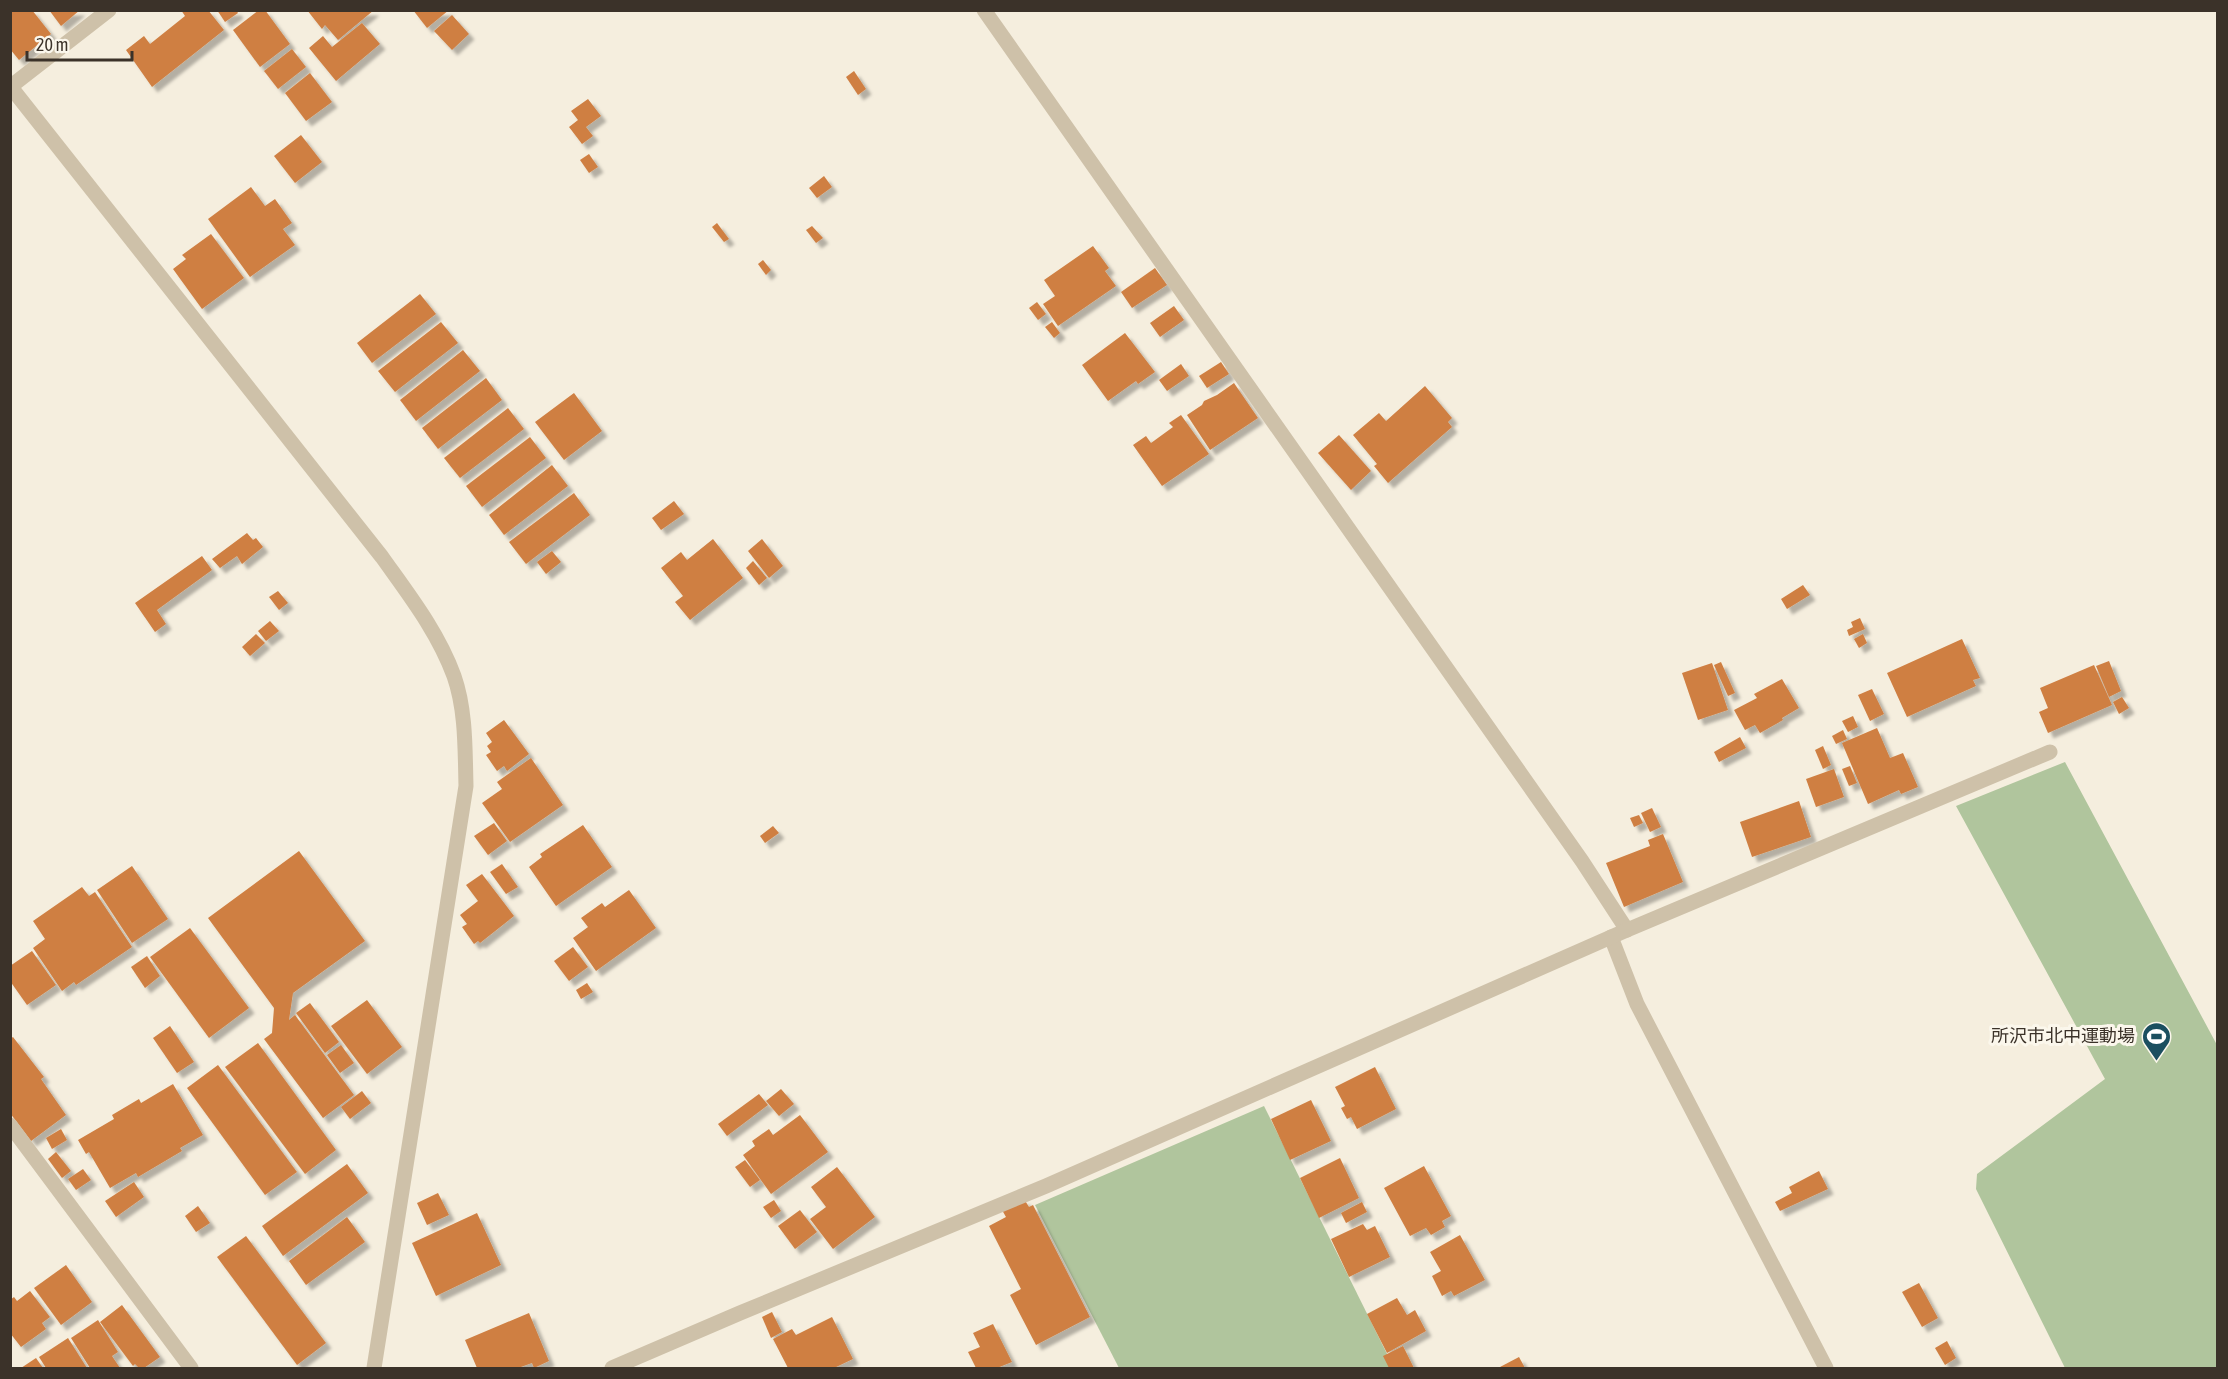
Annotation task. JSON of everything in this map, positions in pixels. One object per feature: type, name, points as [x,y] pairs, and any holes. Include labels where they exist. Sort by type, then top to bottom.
[{"type":"street","points":[[109,10],[11,87],[382,557],[429,623],[454,676],[464,730],[466,786],[374,1368]]},
{"type":"street","points":[[984,10],[1575,851],[1627,930]]},
{"type":"street","points":[[612,1368],[1046,1186],[1627,930],[2050,752]]},
{"type":"street","points":[[1611,937],[1637,1004],[1826,1368]]},
{"type":"street","points":[[10,1125],[191,1368]]},
{"type":"green space","name":"所沢市北中運動場","points":[[2065,762],[2217,1045],[2217,1368],[2065,1368],[1976,1189],[1977,1174],[2105,1079],[1956,806]]},
{"type":"green space","points":[[1264,1106],[1394,1368],[1119,1368],[1035,1205]]},
{"type":"building","points":[[10,10],[32,10],[51,34],[19,60],[10,49]]},
{"type":"building","points":[[49,10],[80,10],[61,26]]},
{"type":"building","points":[[181,10],[208,10],[224,30],[152,87],[126,50],[144,36],[150,44],[185,16]]},
{"type":"building","points":[[217,10],[236,10],[238,13],[225,22]]},
{"type":"building","points":[[259,10],[265,10],[290,44],[260,67],[233,30]]},
{"type":"building","points":[[307,10],[374,10],[338,40],[325,25],[322,29]]},
{"type":"building","points":[[413,10],[449,10],[427,28]]},
{"type":"building","points":[[452,15],[469,34],[452,50],[434,31]]},
{"type":"building","points":[[362,23],[380,44],[336,81],[309,48],[323,36],[332,47]]},
{"type":"building","points":[[292,49],[306,67],[278,89],[264,71]]},
{"type":"building","points":[[854,71],[866,89],[858,95],[846,77]]},
{"type":"building","points":[[310,73],[332,102],[306,121],[285,93]]},
{"type":"building","points":[[588,99],[601,116],[586,127],[593,136],[582,144],[569,127],[578,120],[571,111]]},
{"type":"building","points":[[301,135],[322,162],[295,183],[274,156]]},
{"type":"building","points":[[589,154],[598,167],[589,173],[580,160]]},
{"type":"building","points":[[824,176],[832,187],[817,198],[809,188]]},
{"type":"building","points":[[251,187],[265,206],[275,199],[292,223],[283,229],[295,245],[250,277],[208,219]]},
{"type":"building","points":[[717,223],[729,239],[724,242],[712,227]]},
{"type":"building","points":[[812,226],[823,238],[816,243],[806,230]]},
{"type":"building","points":[[211,234],[244,278],[202,309],[173,269],[186,259],[182,255]]},
{"type":"building","points":[[1093,246],[1109,268],[1105,271],[1116,286],[1058,326],[1043,304],[1055,296],[1044,280]]},
{"type":"building","points":[[763,260],[771,270],[766,275],[758,264]]},
{"type":"building","points":[[1155,268],[1167,285],[1132,308],[1121,292]]},
{"type":"building","points":[[420,294],[436,314],[372,363],[357,343]]},
{"type":"building","points":[[1037,302],[1046,314],[1038,320],[1029,308]]},
{"type":"building","points":[[1174,306],[1184,320],[1160,337],[1150,323]]},
{"type":"building","points":[[441,322],[458,343],[395,392],[378,371]]},
{"type":"building","points":[[1052,322],[1060,333],[1054,338],[1045,327]]},
{"type":"building","points":[[1125,333],[1155,372],[1138,384],[1136,381],[1108,401],[1082,365]]},
{"type":"building","points":[[463,350],[480,371],[416,421],[400,400]]},
{"type":"building","points":[[1221,362],[1229,374],[1207,388],[1199,376]]},
{"type":"building","points":[[1181,364],[1189,376],[1167,391],[1159,380]]},
{"type":"building","points":[[486,378],[502,400],[438,449],[422,428]]},
{"type":"building","points":[[1234,383],[1258,418],[1210,450],[1187,415],[1202,405],[1204,401]]},
{"type":"building","points":[[1425,386],[1452,418],[1448,422],[1452,427],[1388,483],[1374,466],[1377,464],[1353,435],[1379,413],[1386,421]]},
{"type":"building","points":[[574,393],[602,431],[564,460],[535,422]]},
{"type":"building","points":[[508,408],[524,429],[460,478],[444,458]]},
{"type":"building","points":[[1181,415],[1209,454],[1162,486],[1133,445],[1146,436],[1151,443],[1173,427],[1169,423]]},
{"type":"building","points":[[1339,435],[1371,471],[1351,490],[1318,453]]},
{"type":"building","points":[[530,437],[546,458],[482,507],[466,486]]},
{"type":"building","points":[[552,465],[568,486],[504,535],[489,515]]},
{"type":"building","points":[[574,493],[590,515],[526,564],[509,542]]},
{"type":"building","points":[[674,501],[684,514],[661,530],[652,518]]},
{"type":"building","points":[[247,533],[253,540],[256,538],[263,547],[242,564],[237,556],[220,568],[212,559]]},
{"type":"building","points":[[713,539],[743,578],[690,620],[675,602],[683,596],[661,568],[681,552],[687,560]]},
{"type":"building","points":[[762,539],[783,566],[769,578],[748,551]]},
{"type":"building","points":[[552,551],[561,562],[546,574],[537,562]]},
{"type":"building","points":[[202,556],[212,570],[157,610],[166,624],[155,632],[135,603]]},
{"type":"building","points":[[753,561],[767,578],[759,585],[746,568]]},
{"type":"building","points":[[1803,585],[1810,595],[1787,609],[1781,599]]},
{"type":"building","points":[[278,591],[288,603],[279,610],[269,597]]},
{"type":"building","points":[[1860,618],[1865,629],[1849,636],[1847,630],[1853,627],[1851,622]]},
{"type":"building","points":[[270,621],[279,631],[266,641],[258,631]]},
{"type":"building","points":[[256,634],[265,643],[250,656],[242,647]]},
{"type":"building","points":[[1863,634],[1867,643],[1859,648],[1854,639]]},
{"type":"building","points":[[1962,639],[1980,678],[1973,680],[1976,686],[1907,717],[1887,673]]},
{"type":"building","points":[[2109,661],[2121,691],[2109,697],[2096,666]]},
{"type":"building","points":[[1721,662],[1735,693],[1728,696],[1714,665]]},
{"type":"building","points":[[1712,663],[1728,710],[1698,720],[1682,673]]},
{"type":"building","points":[[2094,665],[2112,705],[2048,733],[2039,712],[2048,708],[2040,688]]},
{"type":"building","points":[[1782,679],[1799,708],[1760,733],[1755,725],[1745,730],[1734,710],[1757,698],[1754,694]]},
{"type":"building","points":[[1872,689],[1884,714],[1870,721],[1858,695]]},
{"type":"building","points":[[2122,697],[2129,708],[2119,714],[2113,702]]},
{"type":"building","points":[[1853,716],[1858,727],[1848,732],[1842,721]]},
{"type":"building","points":[[504,720],[529,754],[507,771],[504,766],[497,771],[486,755],[491,752],[487,746],[492,742],[486,733]]},
{"type":"building","points":[[1877,728],[1890,758],[1903,753],[1918,787],[1901,794],[1899,790],[1868,804],[1842,743]]},
{"type":"building","points":[[1843,730],[1847,739],[1836,744],[1832,736]]},
{"type":"building","points":[[1740,737],[1746,748],[1719,762],[1714,752]]},
{"type":"building","points":[[1823,746],[1831,765],[1823,769],[1815,750]]},
{"type":"building","points":[[531,758],[563,805],[510,842],[482,803],[502,789],[497,782]]},
{"type":"building","points":[[1850,766],[1857,783],[1849,786],[1842,769]]},
{"type":"building","points":[[1834,769],[1844,797],[1816,807],[1806,779]]},
{"type":"building","points":[[1799,801],[1811,837],[1752,857],[1740,822]]},
{"type":"building","points":[[1652,808],[1661,827],[1650,832],[1641,813]]},
{"type":"building","points":[[1639,815],[1643,823],[1634,827],[1630,818]]},
{"type":"building","points":[[494,823],[507,841],[488,855],[474,836]]},
{"type":"building","points":[[583,825],[612,867],[556,906],[529,867],[542,857],[540,854]]},
{"type":"building","points":[[773,826],[779,833],[765,843],[760,836]]},
{"type":"building","points":[[1663,834],[1683,882],[1624,907],[1606,863],[1650,846],[1648,840]]},
{"type":"building","points":[[299,851],[365,941],[293,993],[289,1020],[295,1015],[354,1095],[323,1118],[264,1039],[272,1033],[274,1008],[208,918]]},
{"type":"building","points":[[502,864],[518,887],[506,894],[490,872]]},
{"type":"building","points":[[132,866],[168,919],[132,943],[97,890]]},
{"type":"building","points":[[482,874],[514,916],[480,943],[478,941],[474,944],[462,927],[467,924],[460,915],[478,901],[466,885]]},
{"type":"building","points":[[82,887],[89,896],[95,892],[132,947],[76,985],[74,982],[62,991],[33,948],[45,939],[33,921]]},
{"type":"building","points":[[629,890],[656,928],[596,971],[573,938],[588,927],[581,918],[602,903],[605,907]]},
{"type":"building","points":[[190,928],[249,1008],[209,1038],[150,957]]},
{"type":"building","points":[[573,947],[588,967],[569,981],[554,961]]},
{"type":"building","points":[[32,951],[56,985],[27,1005],[10,981],[10,966]]},
{"type":"building","points":[[147,956],[160,976],[145,988],[131,967]]},
{"type":"building","points":[[587,983],[593,992],[581,999],[576,990]]},
{"type":"building","points":[[367,1000],[402,1047],[367,1074],[331,1026]]},
{"type":"building","points":[[310,1003],[339,1042],[325,1053],[296,1013]]},
{"type":"building","points":[[170,1026],[194,1062],[177,1073],[153,1038]]},
{"type":"building","points":[[13,1037],[44,1077],[41,1079],[66,1115],[31,1141],[10,1113],[10,1039]]},
{"type":"building","points":[[258,1043],[336,1150],[305,1174],[225,1067]]},
{"type":"building","points":[[341,1045],[354,1063],[340,1073],[327,1055]]},
{"type":"building","points":[[218,1065],[297,1172],[265,1195],[187,1088]]},
{"type":"building","points":[[1375,1067],[1396,1109],[1357,1129],[1351,1117],[1347,1119],[1341,1108],[1345,1106],[1335,1087]]},
{"type":"building","points":[[173,1084],[203,1135],[180,1148],[182,1151],[138,1177],[136,1173],[110,1188],[89,1152],[86,1154],[78,1140],[114,1119],[112,1115],[139,1099],[141,1103]]},
{"type":"building","points":[[781,1089],[794,1104],[779,1116],[766,1101]]},
{"type":"building","points":[[362,1091],[371,1103],[350,1119],[341,1107]]},
{"type":"building","points":[[759,1094],[768,1105],[727,1136],[718,1124]]},
{"type":"building","points":[[1311,1100],[1331,1141],[1290,1160],[1271,1119]]},
{"type":"building","points":[[800,1115],[828,1152],[771,1194],[743,1155],[755,1146],[752,1141],[769,1129],[773,1135]]},
{"type":"building","points":[[61,1129],[67,1140],[52,1149],[46,1138]]},
{"type":"building","points":[[56,1152],[71,1171],[62,1178],[48,1159]]},
{"type":"building","points":[[1340,1158],[1359,1198],[1319,1218],[1300,1178]]},
{"type":"building","points":[[745,1160],[760,1180],[750,1187],[735,1167]]},
{"type":"building","points":[[347,1164],[368,1193],[283,1256],[262,1226]]},
{"type":"building","points":[[1424,1166],[1451,1216],[1442,1221],[1445,1227],[1431,1235],[1426,1228],[1410,1236],[1384,1188]]},
{"type":"building","points":[[837,1167],[875,1217],[833,1249],[810,1219],[826,1207],[811,1187]]},
{"type":"building","points":[[83,1169],[91,1180],[76,1190],[68,1179]]},
{"type":"building","points":[[1819,1171],[1828,1189],[1780,1211],[1775,1202],[1792,1193],[1789,1187]]},
{"type":"building","points":[[134,1182],[144,1197],[116,1217],[105,1201]]},
{"type":"building","points":[[438,1193],[449,1215],[427,1225],[417,1203]]},
{"type":"building","points":[[1024,1199],[1029,1207],[1033,1205],[1090,1317],[1036,1345],[1010,1295],[1021,1289],[989,1226],[1006,1217],[1002,1210]]},
{"type":"building","points":[[774,1200],[781,1211],[771,1218],[763,1207]]},
{"type":"building","points":[[1362,1202],[1367,1212],[1346,1223],[1341,1213]]},
{"type":"building","points":[[198,1206],[210,1223],[196,1232],[185,1216]]},
{"type":"building","points":[[800,1210],[817,1232],[795,1249],[778,1226]]},
{"type":"building","points":[[477,1213],[501,1265],[436,1296],[412,1243]]},
{"type":"building","points":[[347,1217],[365,1242],[306,1285],[289,1261]]},
{"type":"building","points":[[1363,1224],[1367,1230],[1375,1226],[1390,1257],[1349,1277],[1331,1239]]},
{"type":"building","points":[[1460,1235],[1485,1280],[1454,1296],[1451,1291],[1442,1296],[1432,1276],[1441,1271],[1430,1252]]},
{"type":"building","points":[[246,1236],[326,1343],[297,1365],[217,1257]]},
{"type":"building","points":[[66,1265],[92,1302],[61,1325],[34,1288]]},
{"type":"building","points":[[1919,1283],[1938,1318],[1922,1327],[1902,1292]]},
{"type":"building","points":[[30,1291],[50,1317],[42,1323],[46,1329],[21,1347],[10,1333],[10,1300],[14,1297],[17,1301]]},
{"type":"building","points":[[1397,1298],[1407,1315],[1415,1310],[1426,1331],[1387,1353],[1367,1314]]},
{"type":"building","points":[[122,1305],[160,1357],[144,1368],[139,1368],[135,1364],[133,1366],[100,1322]]},
{"type":"building","points":[[772,1312],[782,1332],[771,1338],[762,1317]]},
{"type":"building","points":[[529,1313],[549,1361],[534,1368],[532,1363],[518,1368],[477,1368],[465,1340]]},
{"type":"building","points":[[832,1317],[853,1359],[834,1368],[788,1368],[773,1339],[792,1329],[796,1335]]},
{"type":"building","points":[[98,1320],[118,1352],[112,1356],[120,1368],[90,1368],[71,1338]]},
{"type":"building","points":[[993,1324],[1012,1362],[997,1368],[976,1368],[968,1352],[980,1347],[973,1333]]},
{"type":"building","points":[[68,1338],[87,1368],[46,1368],[39,1357]]},
{"type":"building","points":[[1947,1341],[1956,1358],[1945,1365],[1935,1348]]},
{"type":"building","points":[[1403,1346],[1414,1368],[1389,1368],[1383,1356]]},
{"type":"building","points":[[1519,1357],[1525,1368],[1500,1368],[1500,1367]]},
{"type":"building","points":[[36,1358],[43,1368],[21,1368]]},
{"type":"place","name":"所沢市北中運動場","points":[[2156,1062]]}]
